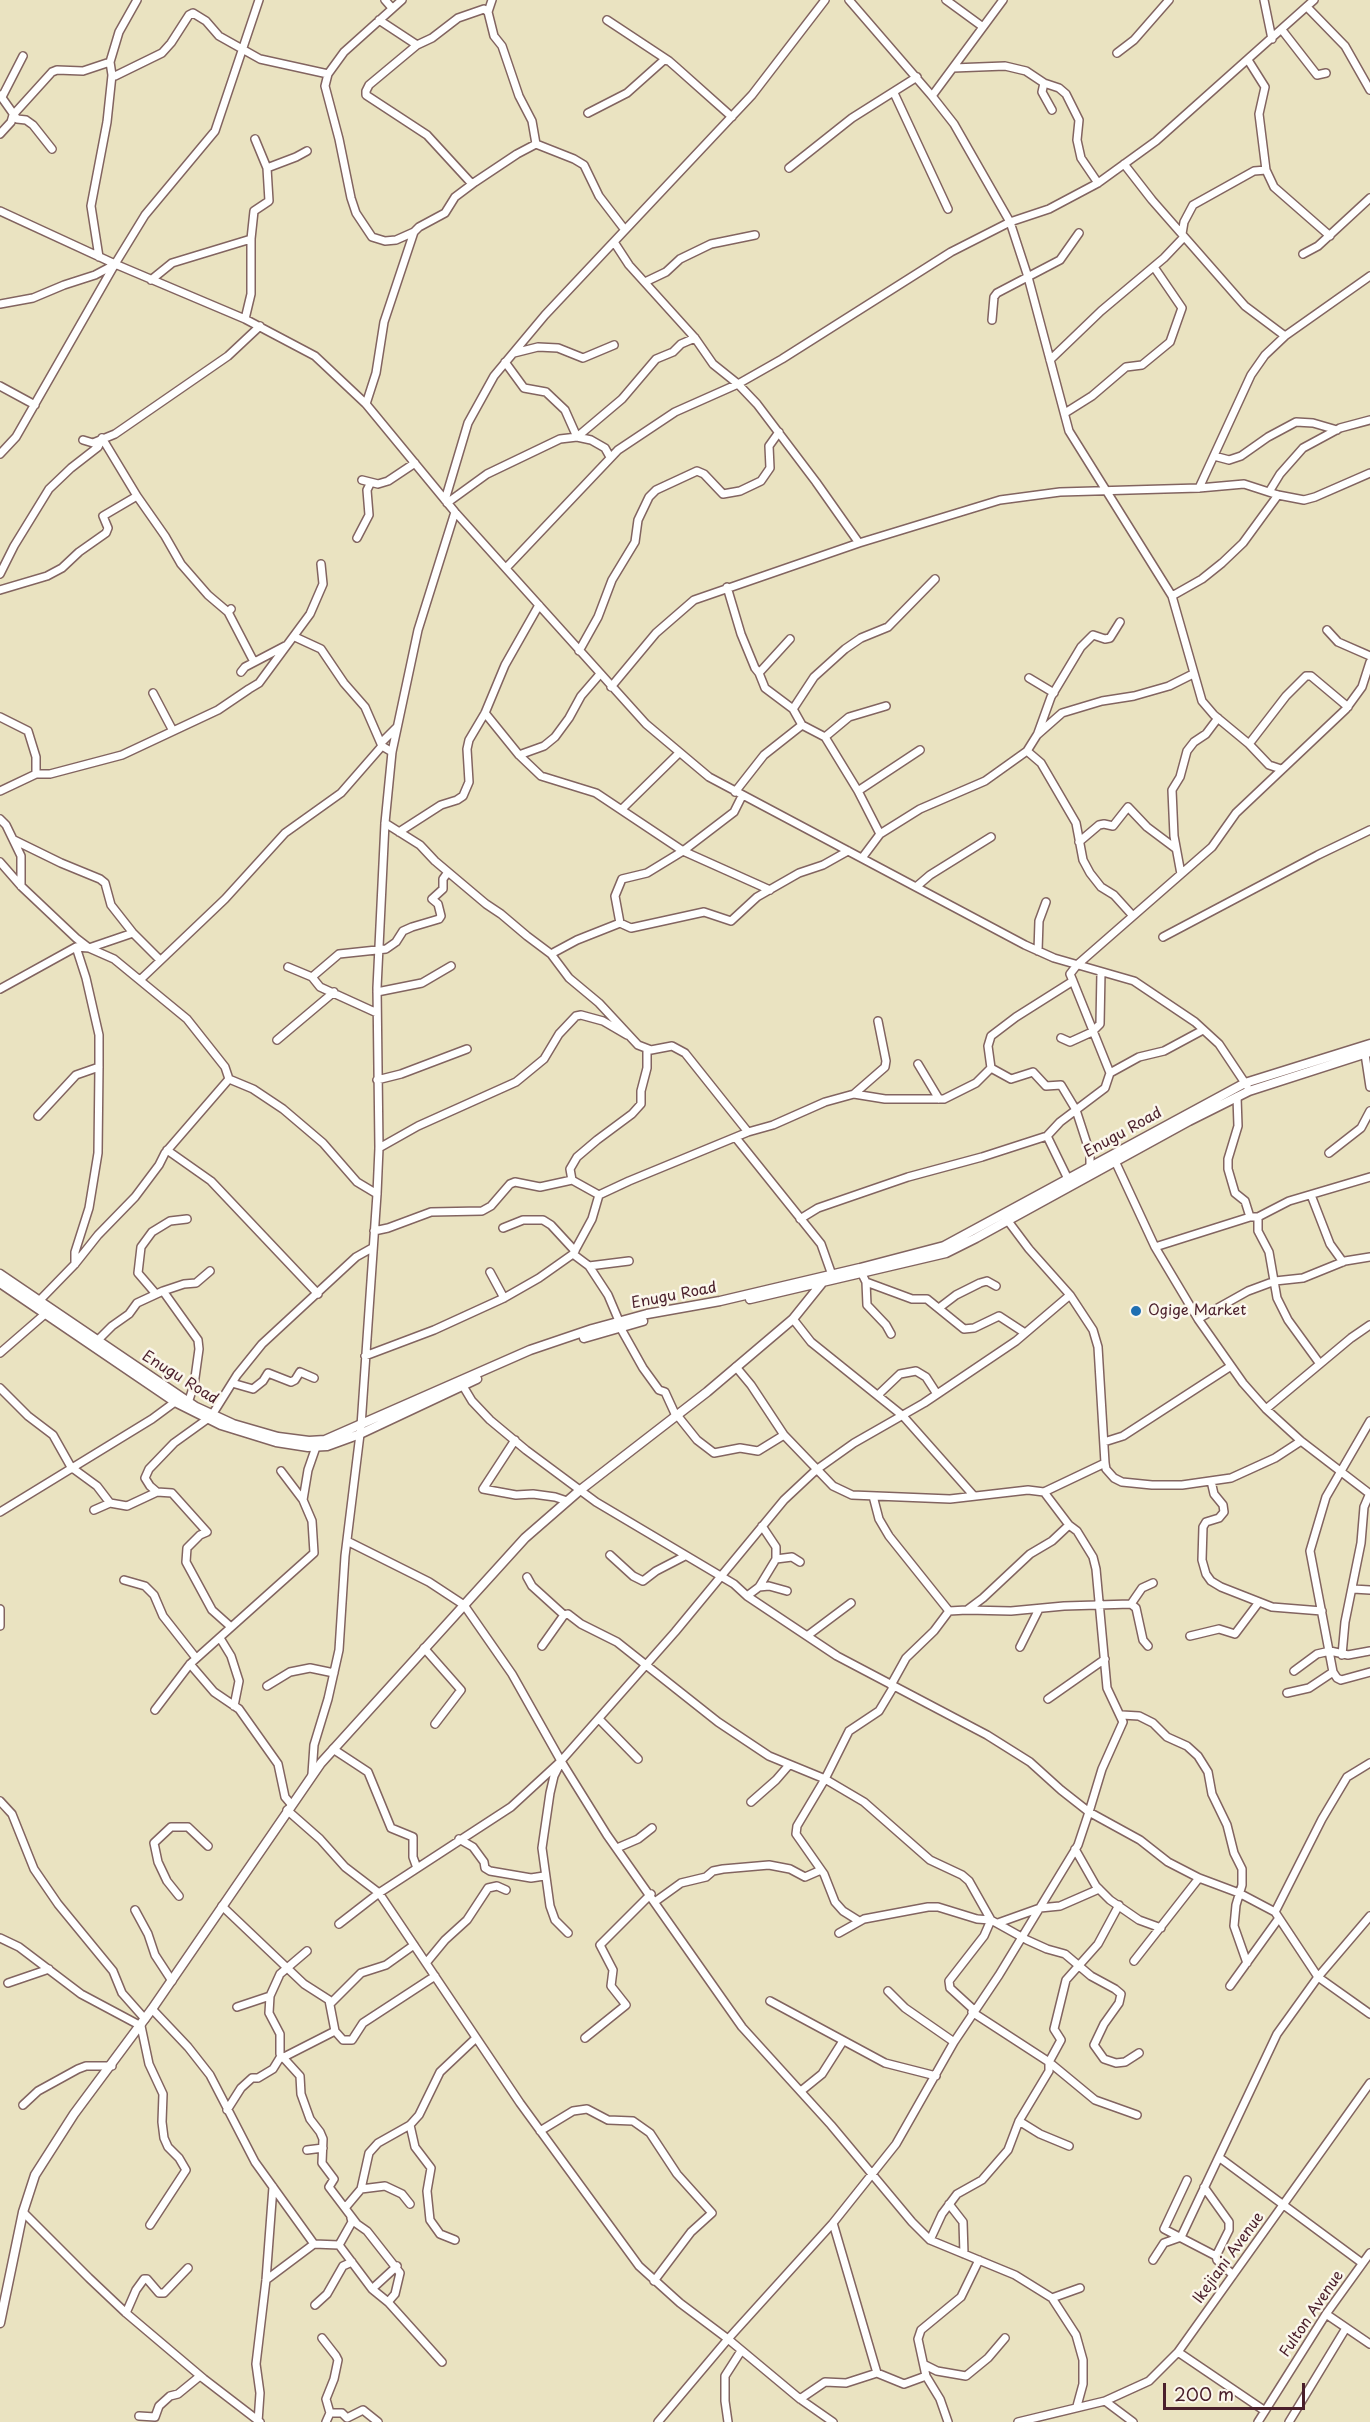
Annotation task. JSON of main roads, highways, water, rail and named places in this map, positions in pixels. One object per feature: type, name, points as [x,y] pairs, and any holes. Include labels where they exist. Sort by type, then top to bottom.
[{"type":"main road","name":"Enugu Road","points":[[0,1274],[209,1418],[258,1432],[309,1441],[325,1440],[361,1430],[530,1350],[619,1324],[825,1278],[944,1246],[1006,1218],[1090,1167],[1247,1087],[1370,1044]]},
{"type":"main road","points":[[0,2323],[2,2300],[23,2212],[35,2175],[74,2114],[143,2023],[312,1774],[525,1538],[579,1491],[677,1416],[793,1319],[825,1278],[864,1278],[946,1253],[1006,1218],[1237,1097],[1247,1087],[1367,1053]]},
{"type":"main road","points":[[0,1283],[175,1402],[256,1438],[292,1446],[327,1446],[530,1355],[619,1324]]},
{"type":"place","name":"Ogige Market","points":[[1136,1311]]}]
